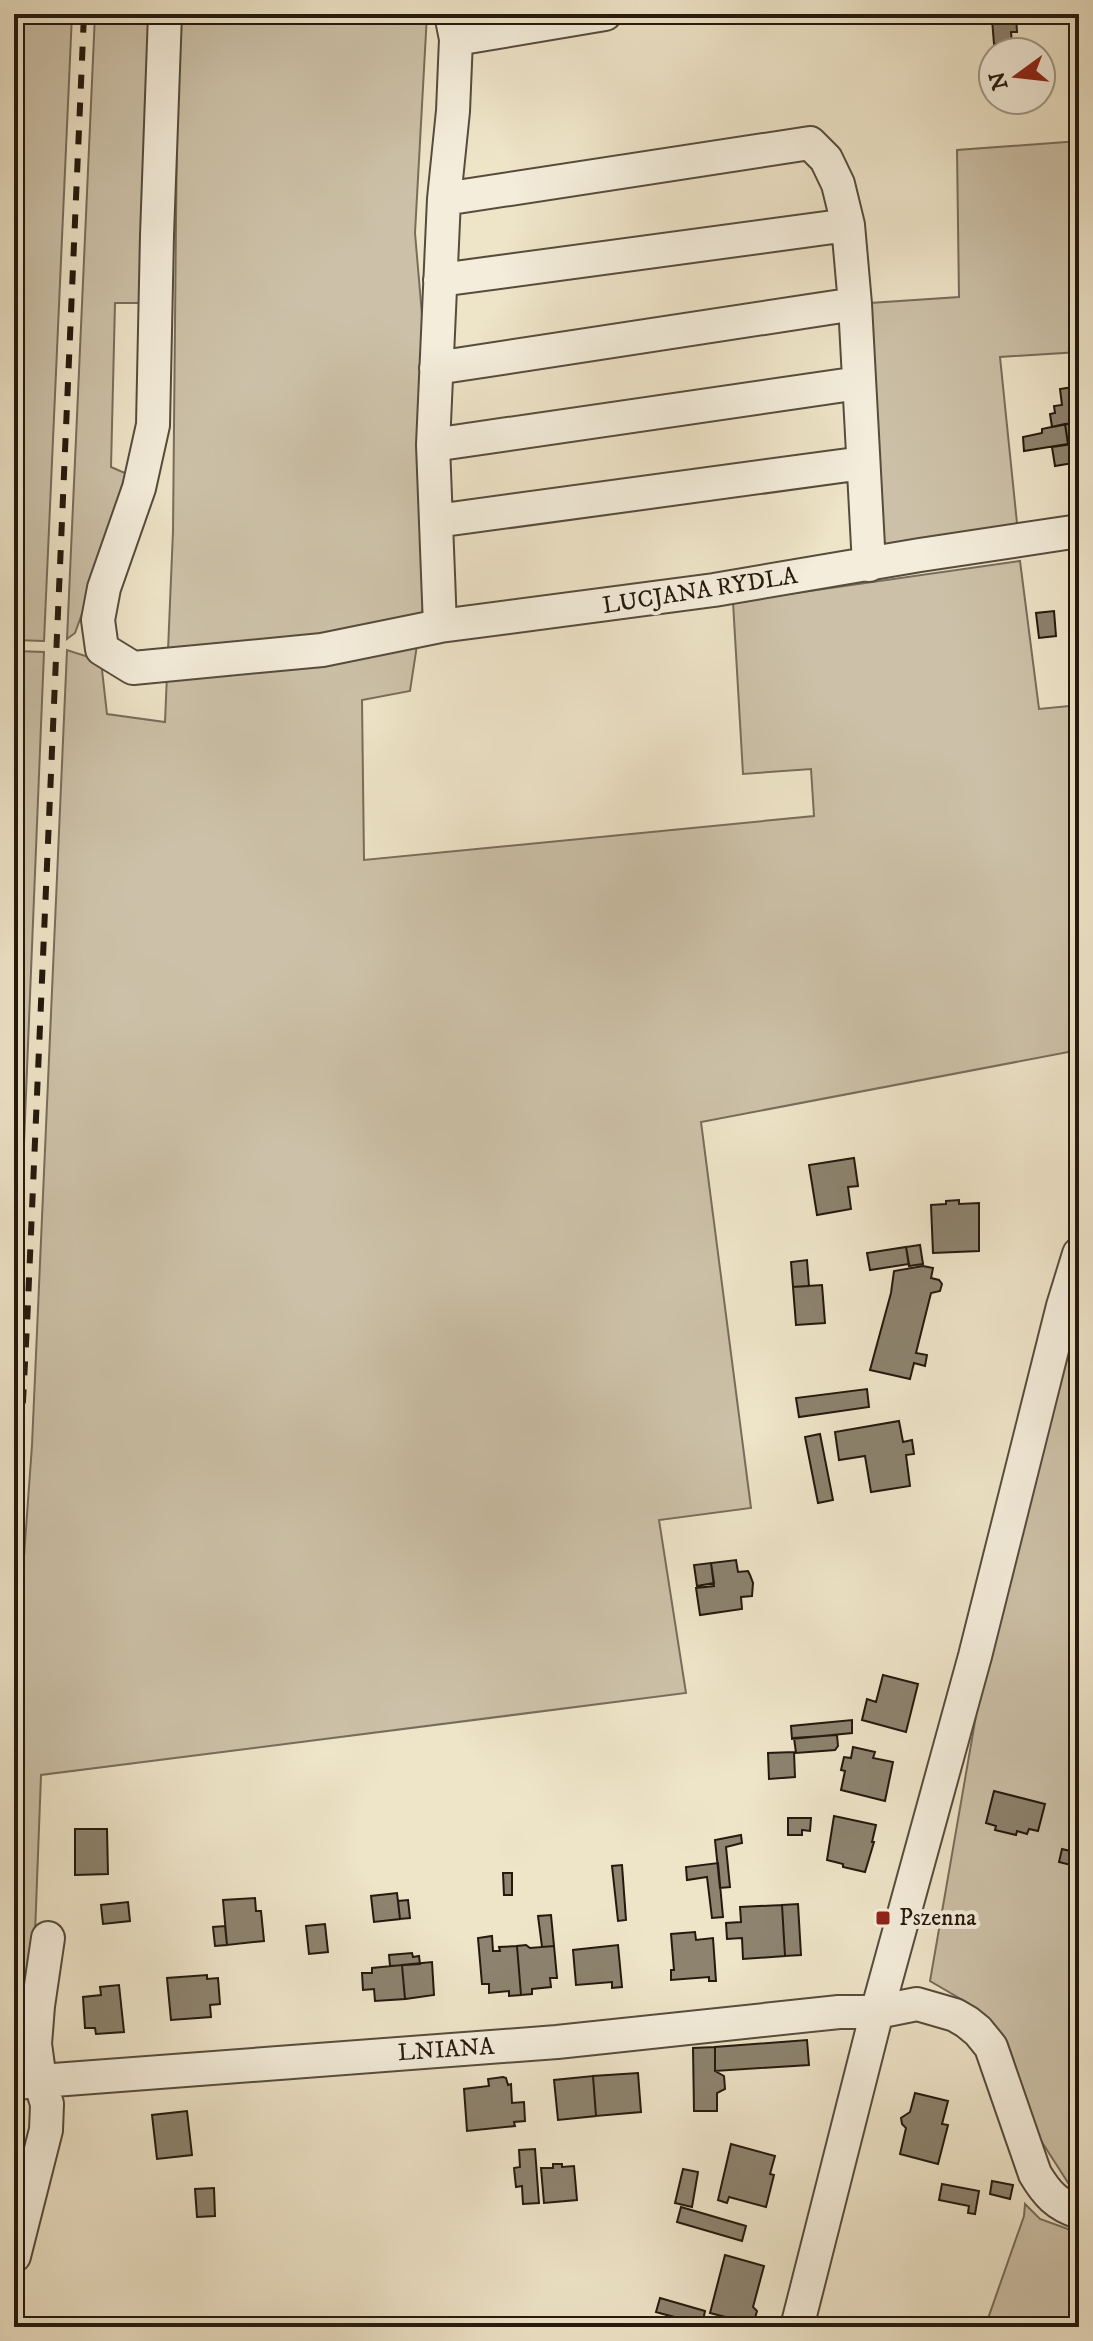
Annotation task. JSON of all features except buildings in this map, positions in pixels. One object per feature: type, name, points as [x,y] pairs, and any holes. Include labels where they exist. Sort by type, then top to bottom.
[{"type":"street","name":"LUCJANA RYDLA","points":[[165,14],[153,425],[139,488],[104,588],[98,620],[102,649],[133,668],[322,650],[440,626],[714,590],[1079,531]]},
{"type":"street","points":[[440,626],[433,445],[444,199],[453,111],[454,26],[605,14]]},
{"type":"street","points":[[444,199],[810,143],[826,159],[838,184],[848,225],[869,565]]},
{"type":"street","points":[[440,280],[848,225]]},
{"type":"street","points":[[436,368],[855,304]]},
{"type":"street","points":[[433,445],[859,383]]},
{"type":"street","points":[[436,521],[863,463]]},
{"type":"street","points":[[797,2327],[877,2012],[1079,1254]]},
{"type":"street","points":[[14,2256],[46,2130],[47,2104],[27,2082],[35,2044],[48,1938]]},
{"type":"street","name":"LNIANA","points":[[27,2082],[557,2042],[839,2012],[877,2012],[917,2004],[955,2015],[978,2031],[991,2047],[1035,2174],[1047,2193],[1063,2207],[1079,2212]]},
{"type":"shaded area","points":[[21,14],[72,14],[44,641],[14,640],[20,375]]},
{"type":"shaded area","points":[[95,14],[158,14],[147,303],[115,303],[111,467],[132,476],[75,633],[67,639]]},
{"type":"shaded area","points":[[178,14],[427,14],[415,233],[433,444],[436,521],[410,691],[362,700],[364,860],[814,816],[811,769],[743,774],[733,602],[1020,561],[1039,709],[1079,705],[1079,1050],[701,1122],[751,1508],[659,1520],[686,1693],[41,1775],[34,1960],[17,2057],[14,2058],[14,1696],[32,1445],[67,650],[101,661],[107,714],[165,722],[173,531]]},
{"type":"shaded area","points":[[1079,141],[1079,352],[1000,357],[1018,533],[868,555],[855,304],[959,297],[957,150]]},
{"type":"shaded area","points":[[16,651],[44,652],[14,1389],[14,673]]},
{"type":"shaded area","points":[[1064,1359],[1079,1363],[1079,2192],[1072,2189],[1040,2139],[1010,2050],[971,2005],[930,1981],[977,1710]]},
{"type":"shaded area","points":[[1025,2204],[1040,2219],[1079,2233],[1079,2327],[985,2327],[1024,2216]]},
{"type":"railway","points":[[14,1571],[84,14]]},
{"type":"place","name":"Pszenna","points":[[883,1918]]}]
